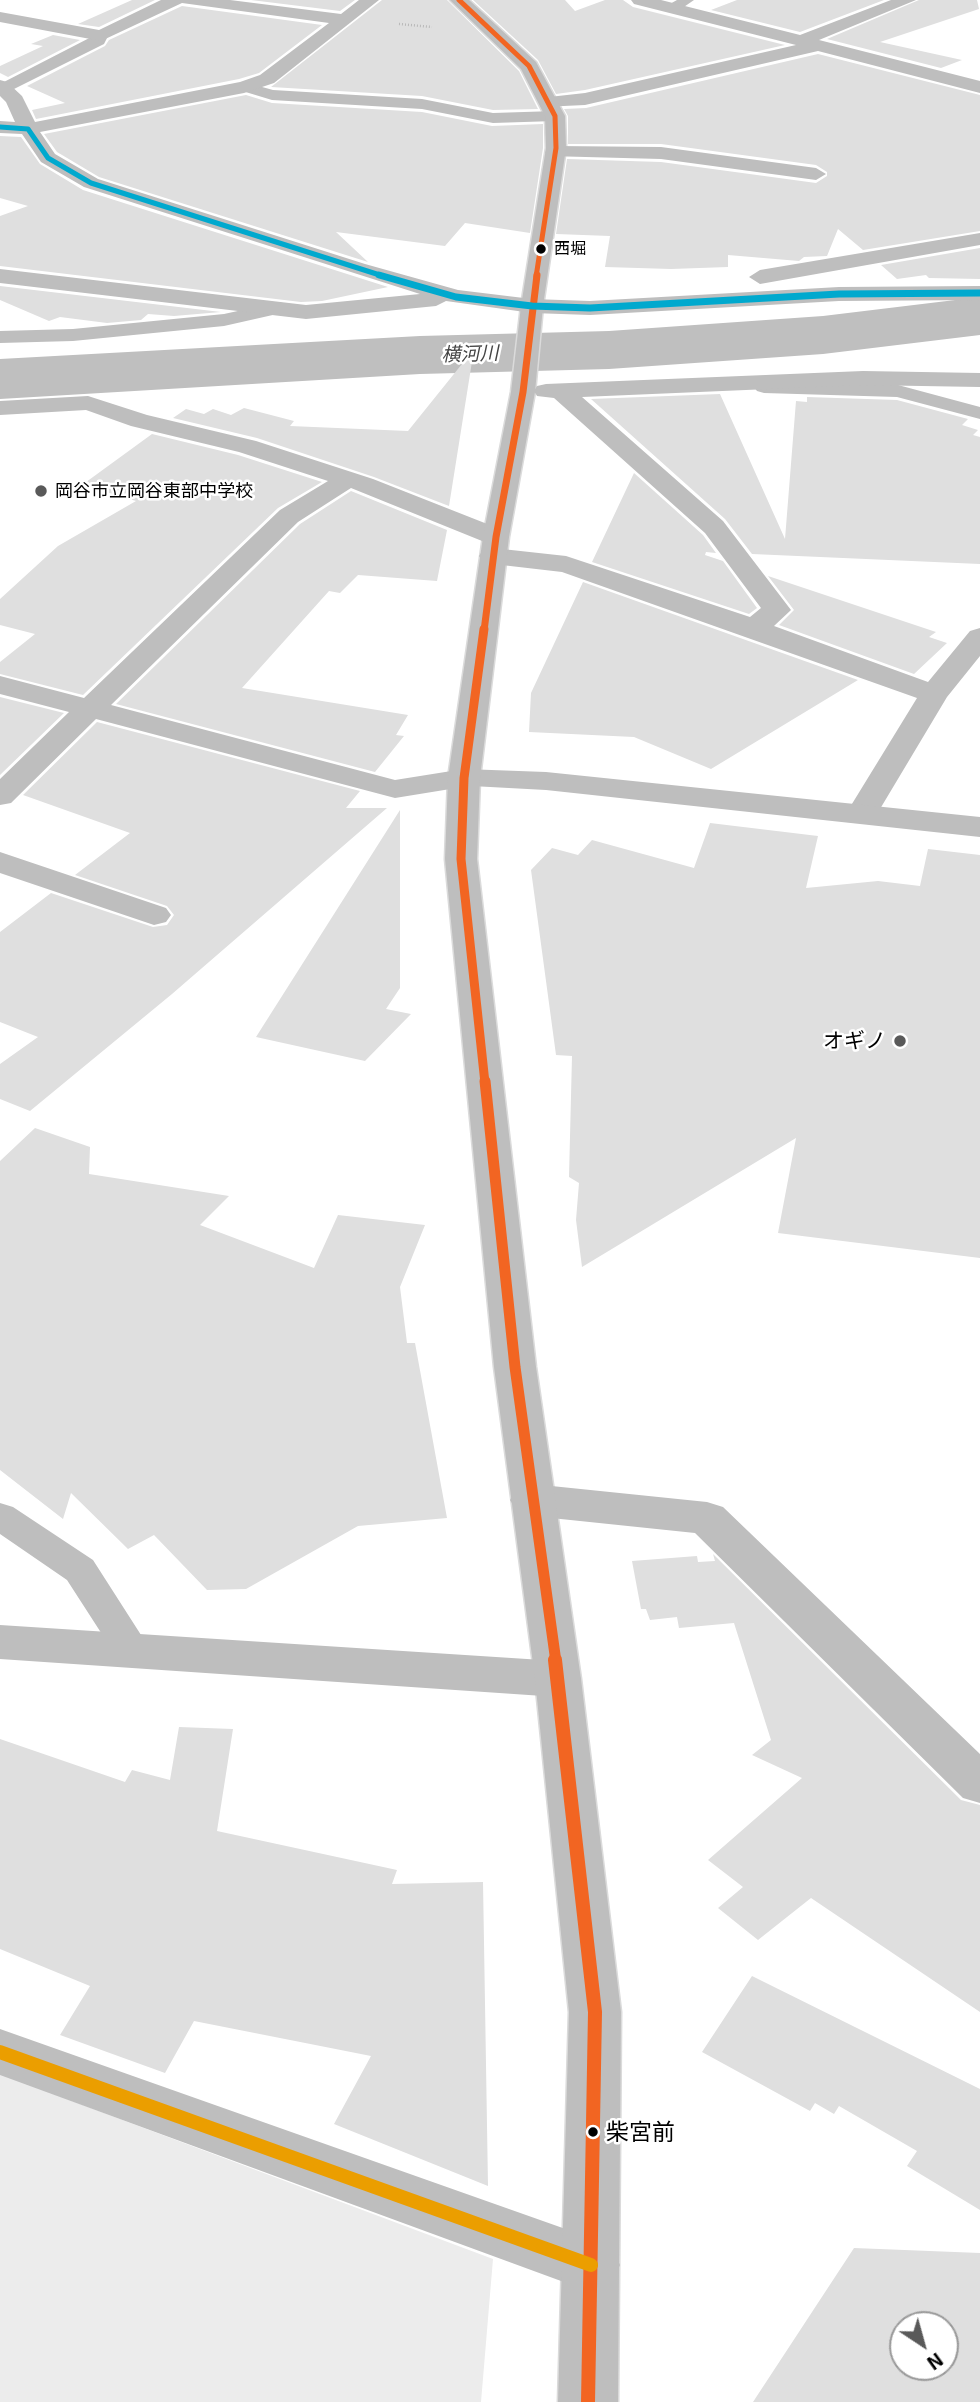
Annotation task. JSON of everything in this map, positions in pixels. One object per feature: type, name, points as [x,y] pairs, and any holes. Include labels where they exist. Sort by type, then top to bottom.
[{"type":"street","points":[[0,17],[32,26],[101,36],[175,0]]},
{"type":"street","points":[[188,0],[250,4],[342,19]]},
{"type":"street","points":[[0,127],[29,129],[244,87],[267,79],[370,0]]},
{"type":"street","points":[[459,0],[529,66],[552,110],[555,152],[532,311],[536,389],[494,546],[464,778],[461,859],[513,1353],[558,1679],[595,2012],[588,2402]]},
{"type":"street","points":[[640,0],[680,4],[813,43],[980,86]]},
{"type":"street","points":[[552,110],[585,99],[813,43],[907,0]]},
{"type":"street","points":[[2,88],[15,100],[29,129],[48,158],[92,183],[357,269],[456,297],[532,311],[839,293],[980,293]]},
{"type":"street","points":[[555,152],[661,153],[816,174]]},
{"type":"street","points":[[532,311],[693,288],[980,239]]},
{"type":"street","points":[[0,276],[306,312],[456,297]]},
{"type":"street","points":[[536,389],[863,378],[980,380]]},
{"type":"street","points":[[536,389],[714,527],[778,610],[754,628]]},
{"type":"street","points":[[0,408],[88,403],[140,421],[247,446],[348,479],[494,546],[566,564],[754,628],[934,694]]},
{"type":"street","points":[[0,796],[289,516],[348,479]]},
{"type":"street","points":[[863,813],[934,694],[980,637]]},
{"type":"street","points":[[0,685],[395,789],[464,778],[546,781],[980,827]]},
{"type":"street","points":[[0,862],[154,915]]},
{"type":"street","points":[[532,1500],[707,1518],[980,1784]]},
{"type":"street","points":[[0,1642],[558,1679]]},
{"type":"street","points":[[0,2052],[591,2265]]},
{"type":"lane","points":[[2,88],[99,41],[101,36]]},
{"type":"lane","points":[[244,87],[272,94],[422,104],[494,118],[552,110]]},
{"type":"lane","points":[[0,337],[73,335],[225,320],[279,309]]},
{"type":"lane","points":[[760,382],[764,387],[898,391],[980,413]]},
{"type":"lane","points":[[0,1516],[80,1570],[131,1649]]},
{"type":"path","points":[[342,19],[457,30],[485,27]]},
{"type":"shaded area","points":[[0,2074],[493,2259],[481,2402],[0,2402]]},
{"type":"building","points":[[132,0],[155,0],[99,27],[78,24]]},
{"type":"building","points":[[251,0],[355,0],[340,11]]},
{"type":"building","points":[[382,0],[447,0],[519,71],[538,109],[493,110],[422,96],[271,87]]},
{"type":"building","points":[[473,0],[565,0],[575,11],[605,0],[623,0],[633,7],[785,45],[585,90],[556,94],[538,60]]},
{"type":"building","points":[[737,0],[884,0],[800,32],[711,10]]},
{"type":"building","points":[[919,0],[977,0],[979,9],[880,42],[962,60],[941,68],[827,39]]},
{"type":"building","points":[[182,6],[322,25],[259,73],[36,119],[32,110],[65,103],[27,86],[105,46],[109,40]]},
{"type":"building","points":[[53,35],[80,40],[8,77],[0,73],[0,66],[43,46],[31,44]]},
{"type":"building","points":[[818,54],[980,95],[980,231],[863,250],[838,229],[827,256],[804,257],[799,261],[728,255],[728,267],[671,269],[605,267],[610,236],[556,234],[567,159],[661,162],[816,183],[827,176],[827,172],[816,165],[661,144],[568,144],[568,116],[564,109],[586,108]]},
{"type":"building","points":[[246,95],[272,103],[422,112],[492,126],[543,124],[543,148],[530,233],[465,223],[445,246],[336,232],[368,262],[99,177],[57,152],[44,134]]},
{"type":"building","points":[[0,136],[21,137],[40,164],[83,190],[388,287],[322,301],[301,302],[0,266],[0,216],[28,206],[0,198]]},
{"type":"building","points":[[980,248],[980,279],[929,278],[926,275],[897,279],[881,265]]},
{"type":"building","points":[[0,286],[221,312],[174,316],[148,314],[141,320],[107,323],[60,317],[49,321],[0,300]]},
{"type":"building","points":[[474,349],[449,506],[374,477],[257,438],[173,418],[186,409],[204,414],[213,409],[231,415],[244,408],[294,421],[290,426],[408,431]]},
{"type":"building","points":[[720,394],[785,539],[796,401],[807,402],[807,397],[897,400],[968,419],[962,425],[978,430],[973,435],[980,437],[980,564],[752,554],[725,519],[591,399]]},
{"type":"building","points":[[152,434],[238,455],[322,482],[278,508],[83,695],[0,674],[0,662],[35,634],[0,625],[0,599],[58,546],[136,501],[82,485]]},
{"type":"building","points":[[634,473],[703,535],[716,553],[706,552],[705,555],[723,561],[757,608],[749,614],[592,562]]},
{"type":"building","points":[[351,491],[447,530],[437,581],[358,575],[340,593],[329,591],[242,688],[408,715],[396,735],[404,736],[375,772],[116,704],[300,524]]},
{"type":"building","points":[[768,576],[936,632],[929,637],[947,643],[914,674],[779,625],[794,610]]},
{"type":"building","points":[[583,582],[858,680],[711,769],[634,737],[529,732],[531,693]]},
{"type":"building","points":[[0,697],[64,713],[0,775]]},
{"type":"building","points":[[97,722],[360,791],[346,808],[387,808],[172,994],[30,1111],[0,1099],[0,1064],[38,1037],[0,1022],[0,932],[51,893],[153,927],[167,925],[174,915],[167,906],[75,875],[130,833],[23,795]]},
{"type":"building","points":[[400,810],[400,988],[386,1009],[411,1014],[365,1061],[256,1037]]},
{"type":"building","points":[[710,823],[818,836],[806,888],[878,881],[920,886],[928,849],[980,855],[980,1258],[778,1233],[796,1138],[582,1267],[576,1220],[579,1183],[569,1177],[572,1056],[556,1055],[531,870],[552,848],[578,855],[592,840],[694,868]]},
{"type":"building","points":[[35,1128],[90,1147],[89,1174],[229,1196],[200,1225],[314,1268],[338,1215],[425,1225],[400,1287],[407,1343],[415,1343],[447,1518],[358,1526],[246,1589],[207,1590],[154,1535],[128,1549],[71,1493],[63,1519],[0,1470],[0,1161]]},
{"type":"building","points":[[713,1554],[961,1800],[980,1805],[980,2012],[811,1898],[758,1940],[718,1908],[743,1887],[708,1860],[802,1778],[752,1755],[771,1740],[734,1623],[679,1628],[677,1617],[650,1620],[646,1609],[641,1609],[632,1561],[697,1556],[698,1562],[715,1561]]},
{"type":"building","points":[[179,1727],[233,1729],[217,1831],[397,1870],[392,1884],[483,1882],[488,2186],[334,2124],[371,2056],[194,2021],[165,2073],[60,2035],[90,1986],[0,1949],[0,1739],[125,1782],[132,1770],[170,1780]]},
{"type":"building","points":[[752,1976],[980,2089],[980,2210],[907,2166],[917,2151],[839,2106],[834,2114],[815,2103],[810,2111],[702,2052]]},
{"type":"building","points":[[854,2248],[980,2253],[980,2402],[753,2402]]},
{"type":"waterway","name":"横河川","points":[[0,379],[420,355],[609,350],[823,335],[980,316]]},
{"type":"transit line","points":[[459,0],[529,66],[555,116],[556,148],[532,306],[523,392],[496,537],[464,778],[461,859],[515,1367],[558,1679],[595,2012],[588,2402]]},
{"type":"transit line","points":[[0,127],[28,129],[48,158],[91,183],[357,269],[456,297],[532,306],[590,308],[839,294],[980,293]]},
{"type":"transit line","points":[[0,2052],[591,2265]]},
{"type":"place","name":"西堀","points":[[541,249]]},
{"type":"place","name":"岡谷市立岡谷東部中学校","points":[[41,491]]},
{"type":"place","name":"オギノ","points":[[900,1041]]},
{"type":"place","name":"柴宮前","points":[[593,2132]]}]
